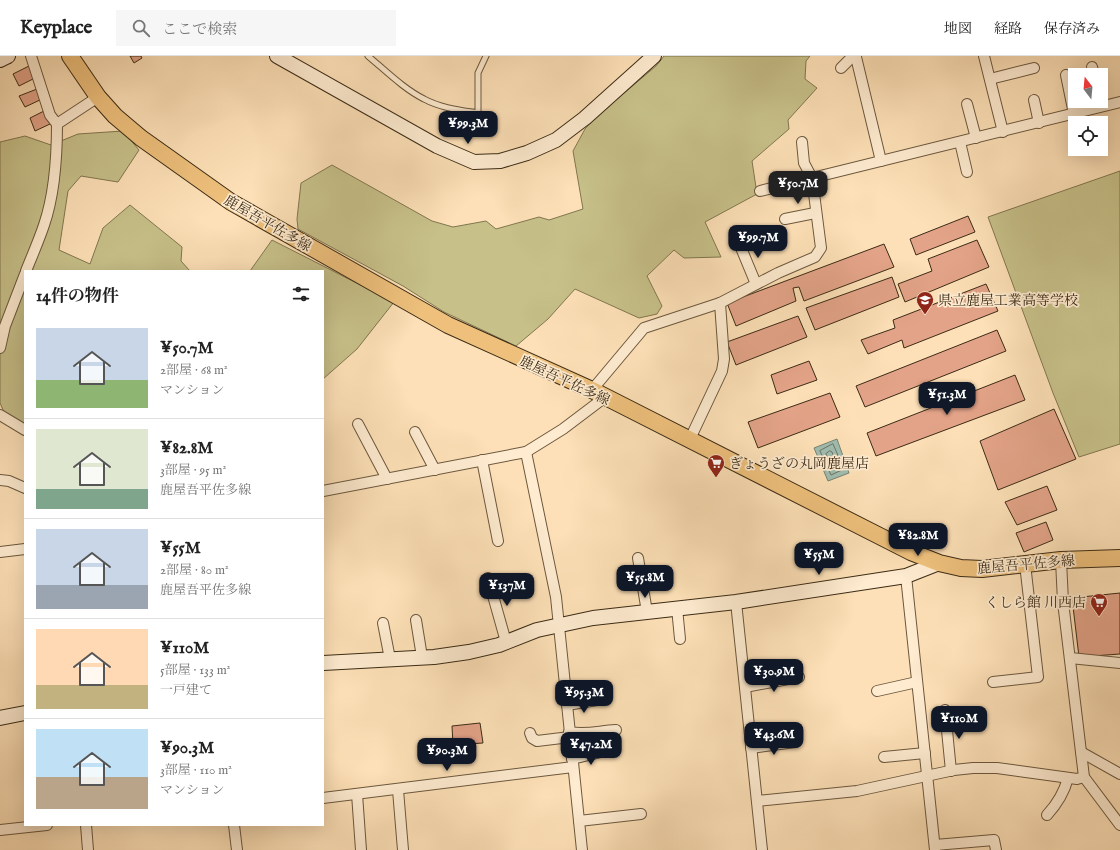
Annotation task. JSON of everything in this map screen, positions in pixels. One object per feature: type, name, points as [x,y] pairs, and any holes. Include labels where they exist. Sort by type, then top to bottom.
[{"type":"main road","name":"鹿屋吾平佐多線","points":[[70,56],[98,97],[115,116],[141,138],[231,202],[448,325],[598,394],[886,540],[939,563],[961,568],[982,569],[1061,560],[1120,558]]},
{"type":"street","points":[[0,60],[8,56]]},
{"type":"street","points":[[26,270],[45,224],[52,194],[57,152],[57,124],[50,116],[31,56]]},
{"type":"street","points":[[278,56],[437,146],[474,162],[500,161],[527,153],[556,140],[585,118],[654,56]]},
{"type":"street","points":[[841,68],[853,56],[856,57],[881,161]]},
{"type":"street","points":[[984,56],[1003,132]]},
{"type":"street","points":[[990,79],[1034,68]]},
{"type":"street","points":[[1066,75],[1074,114]]},
{"type":"street","points":[[57,124],[98,97]]},
{"type":"street","points":[[1034,100],[1039,123]]},
{"type":"street","points":[[1108,103],[1120,102]]},
{"type":"street","points":[[967,104],[976,138]]},
{"type":"street","points":[[760,191],[1039,123],[1074,114],[1090,108]]},
{"type":"street","points":[[324,492],[526,452],[563,429],[598,394],[644,328],[720,303],[756,284],[815,257],[821,248],[815,213],[812,178],[804,162],[802,142]]},
{"type":"street","points":[[960,142],[967,172]]},
{"type":"street","points":[[785,219],[815,213]]},
{"type":"street","points":[[739,243],[756,284]]},
{"type":"street","points":[[0,348],[5,326],[24,277]]},
{"type":"street","points":[[689,441],[722,371],[724,359],[720,303]]},
{"type":"street","points":[[0,415],[24,429]]},
{"type":"street","points":[[358,424],[387,479]]},
{"type":"street","points":[[415,432],[435,470]]},
{"type":"street","points":[[526,452],[556,597],[582,850]]},
{"type":"street","points":[[482,460],[498,541]]},
{"type":"street","points":[[0,480],[9,481],[24,488]]},
{"type":"street","points":[[0,552],[24,549]]},
{"type":"street","points":[[638,558],[647,612]]},
{"type":"street","points":[[1061,560],[1070,658],[1084,777],[1120,826]]},
{"type":"street","points":[[324,663],[422,657],[469,652],[506,642],[537,630],[594,618],[736,602],[906,576],[939,563]]},
{"type":"street","points":[[993,682],[1038,677],[1026,564]]},
{"type":"street","points":[[906,576],[935,848],[994,840],[996,850]]},
{"type":"street","points":[[488,578],[506,642]]},
{"type":"street","points":[[736,602],[762,850]]},
{"type":"street","points":[[677,608],[680,639]]},
{"type":"street","points":[[416,620],[422,657]]},
{"type":"street","points":[[383,622],[390,659]]},
{"type":"street","points":[[1070,658],[1120,662]]},
{"type":"street","points":[[745,687],[799,677]]},
{"type":"street","points":[[877,691],[917,682]]},
{"type":"street","points":[[567,705],[597,700]]},
{"type":"street","points":[[946,710],[951,771]]},
{"type":"street","points":[[0,718],[24,713]]},
{"type":"street","points":[[530,733],[532,738],[537,741],[570,734],[584,735],[598,731],[616,730]]},
{"type":"street","points":[[751,748],[795,742]]},
{"type":"street","points":[[324,798],[398,790],[573,763],[605,751]]},
{"type":"street","points":[[1081,752],[1120,774]]},
{"type":"street","points":[[884,757],[925,753]]},
{"type":"street","points":[[757,801],[857,791],[951,771],[996,768],[1068,778],[1084,777]]},
{"type":"street","points":[[1047,815],[1058,803],[1068,778]]},
{"type":"street","points":[[398,790],[403,850]]},
{"type":"street","points":[[357,794],[361,850]]},
{"type":"street","points":[[579,821],[641,814]]},
{"type":"street","points":[[0,830],[38,826]]},
{"type":"street","points":[[86,826],[88,850]]},
{"type":"street","points":[[234,826],[237,850]]},
{"type":"lane","points":[[368,56],[390,75],[424,99],[452,110],[478,113],[478,73],[486,56]]},
{"type":"shaded area","points":[[664,56],[810,56],[806,61],[805,79],[817,88],[788,120],[789,129],[752,161],[757,194],[705,222],[721,257],[684,258],[674,250],[647,276],[662,306],[657,314],[639,318],[575,289],[548,319],[516,346],[444,312],[403,286],[298,229],[297,219],[301,183],[332,165],[432,221],[453,227],[486,221],[496,229],[539,217],[549,220],[583,209],[573,151],[585,129],[598,115],[656,66]]},
{"type":"shaded area","points":[[123,131],[139,150],[118,182],[81,176],[68,191],[59,250],[90,264],[103,228],[130,205],[182,247],[181,261],[189,270],[24,270],[24,423],[4,412],[0,403],[0,142],[25,136],[51,145],[78,134]]},
{"type":"shaded area","points":[[1120,171],[1120,444],[1079,457],[1053,393],[988,217]]},
{"type":"shaded area","points":[[272,240],[394,302],[357,349],[324,378],[324,270],[251,270]]},
{"type":"water","points":[[837,439],[849,473],[828,481],[814,448]]},
{"type":"building","points":[[130,56],[141,56],[142,58],[134,63]]},
{"type":"building","points":[[29,66],[35,78],[19,86],[13,74]]},
{"type":"building","points":[[37,89],[42,99],[25,107],[19,96]]},
{"type":"building","points":[[44,111],[50,124],[35,131],[30,118]]},
{"type":"building","points":[[968,216],[975,232],[916,255],[910,239]]},
{"type":"building","points":[[977,240],[989,267],[905,302],[898,284],[932,271],[928,259]]},
{"type":"building","points":[[884,244],[894,267],[804,301],[799,287],[793,288],[796,301],[736,326],[727,303]]},
{"type":"building","points":[[892,277],[899,297],[815,330],[806,308]]},
{"type":"building","points":[[986,284],[998,311],[904,348],[902,340],[868,354],[861,340],[895,328],[893,320]]},
{"type":"building","points":[[798,316],[807,337],[736,365],[727,342]]},
{"type":"building","points":[[997,330],[1006,351],[865,407],[856,386]]},
{"type":"building","points":[[809,361],[817,380],[777,394],[771,375]]},
{"type":"building","points":[[1015,375],[1025,400],[876,456],[867,433]]},
{"type":"building","points":[[830,393],[840,417],[758,448],[748,422]]},
{"type":"building","points":[[1054,409],[1076,459],[998,490],[980,441]]},
{"type":"building","points":[[1047,486],[1057,510],[1017,525],[1005,502]]},
{"type":"building","points":[[1046,522],[1053,540],[1024,552],[1016,533]]},
{"type":"building","points":[[1120,593],[1120,654],[1079,657],[1072,598]]},
{"type":"building","points":[[480,723],[483,743],[453,745],[452,726]]},
{"type":"place","name":"県立鹿屋工業高等学校","points":[[925,315]]},
{"type":"place","name":"ぎょうざの丸岡鹿屋店","points":[[716,478]]},
{"type":"place","name":"くしら館 川西店","points":[[1099,617]]}]
